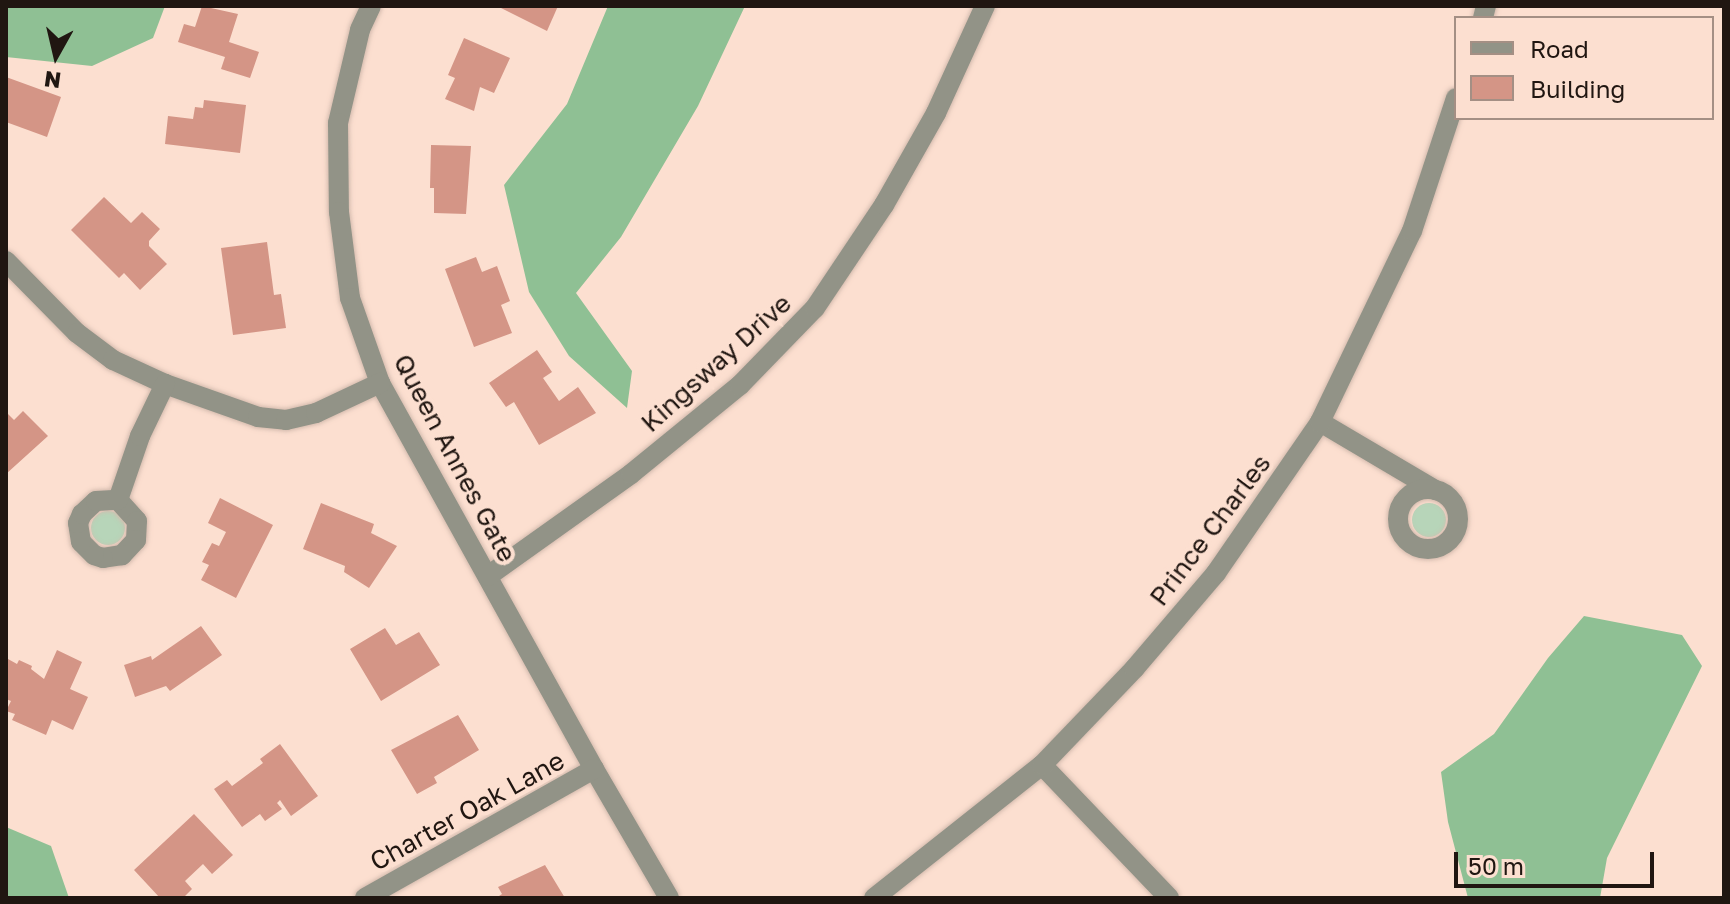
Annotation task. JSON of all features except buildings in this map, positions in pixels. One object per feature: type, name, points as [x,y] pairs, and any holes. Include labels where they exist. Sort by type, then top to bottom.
[{"type":"street","name":"Queen Annes Gate","points":[[371,6],[360,30],[338,123],[339,212],[350,298],[380,383],[669,898]]},
{"type":"street","name":"Kingsway Drive","points":[[488,576],[643,464],[740,385],[815,308],[884,205],[936,113],[985,6]]},
{"type":"street","name":"Prince Charles","points":[[874,898],[1042,765],[1135,668],[1216,573],[1320,422],[1412,231],[1454,104]]},
{"type":"street","points":[[6,261],[77,333],[113,360],[165,384],[258,417],[286,420],[316,413],[380,383]]},
{"type":"street","points":[[118,500],[140,436],[165,384]]},
{"type":"street","points":[[1320,422],[1435,490]]},
{"type":"street","points":[[1042,765],[1169,898]]},
{"type":"street","name":"Charter Oak Lane","points":[[365,898],[594,769]]},
{"type":"green space","points":[[6,6],[165,6],[153,38],[92,66],[6,57]]},
{"type":"green space","points":[[608,6],[745,6],[698,106],[621,237],[576,293],[632,371],[627,408],[569,356],[529,292],[504,185],[567,104]]},
{"type":"green space","points":[[1429,503],[1441,508],[1446,520],[1441,532],[1429,537],[1417,532],[1412,520],[1417,508]]},
{"type":"green space","points":[[108,511],[120,516],[125,528],[120,540],[108,545],[96,540],[91,528],[96,516]]},
{"type":"green space","points":[[1584,616],[1682,635],[1702,666],[1607,858],[1600,898],[1468,898],[1448,822],[1441,772],[1494,734],[1548,658]]},
{"type":"green space","points":[[6,827],[51,846],[69,898],[6,898]]}]
